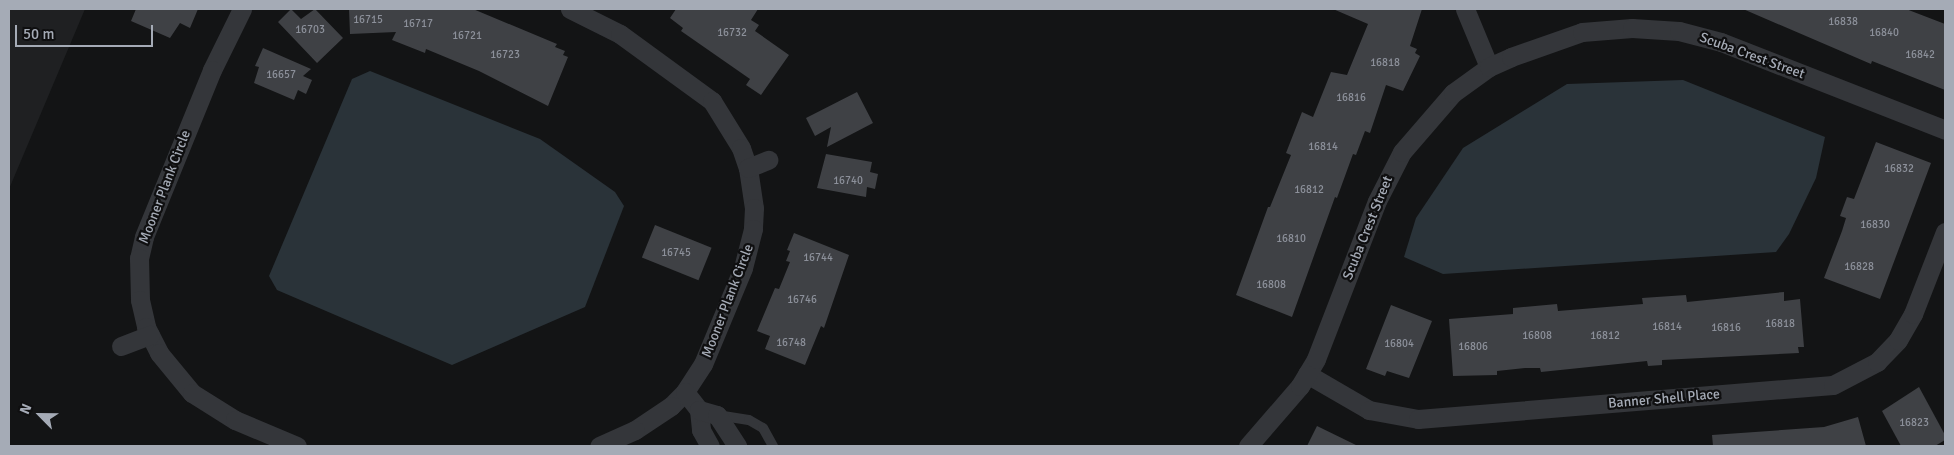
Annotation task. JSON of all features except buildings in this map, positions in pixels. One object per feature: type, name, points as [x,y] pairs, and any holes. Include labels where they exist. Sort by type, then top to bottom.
[{"type":"street","name":"Mooner Plank Circle","points":[[242,9],[212,70],[144,237],[138,276],[140,300],[150,335],[174,374],[192,393],[235,420],[297,446]]},
{"type":"street","name":"Mooner Plank Circle","points":[[570,9],[620,34],[712,101],[733,131],[748,168],[754,208],[750,249],[715,341],[685,392],[654,419],[599,446]]},
{"type":"street","points":[[1465,9],[1489,67]]},
{"type":"street","name":"Scuba Crest Street","points":[[1248,446],[1278,412],[1307,374],[1324,341],[1377,201],[1402,152],[1442,104],[1489,67],[1536,46],[1582,32],[1632,28],[1679,31],[1722,42],[1945,130]]},
{"type":"street","points":[[748,168],[768,160]]},
{"type":"street","name":"Banner Shell Place","points":[[1307,374],[1370,410],[1418,419],[1833,384],[1877,362],[1898,340],[1913,314],[1945,232]]},
{"type":"street","points":[[122,346],[150,335]]},
{"type":"street","points":[[685,392],[699,410],[701,430],[710,446]]},
{"type":"street","points":[[699,410],[717,415],[737,446]]},
{"type":"street","name":"Scuba Crest Street","points":[[1260,446],[1278,412]]},
{"type":"lane","points":[[717,415],[749,420],[763,428],[773,446]]},
{"type":"shaded area","points":[[9,9],[85,9],[9,189]]},
{"type":"shaded area","points":[[370,71],[540,139],[615,192],[624,206],[585,307],[452,365],[277,290],[269,276],[352,79]]},
{"type":"shaded area","points":[[1683,80],[1825,137],[1816,178],[1789,234],[1776,252],[1443,274],[1404,257],[1416,218],[1463,148],[1567,84]]}]
